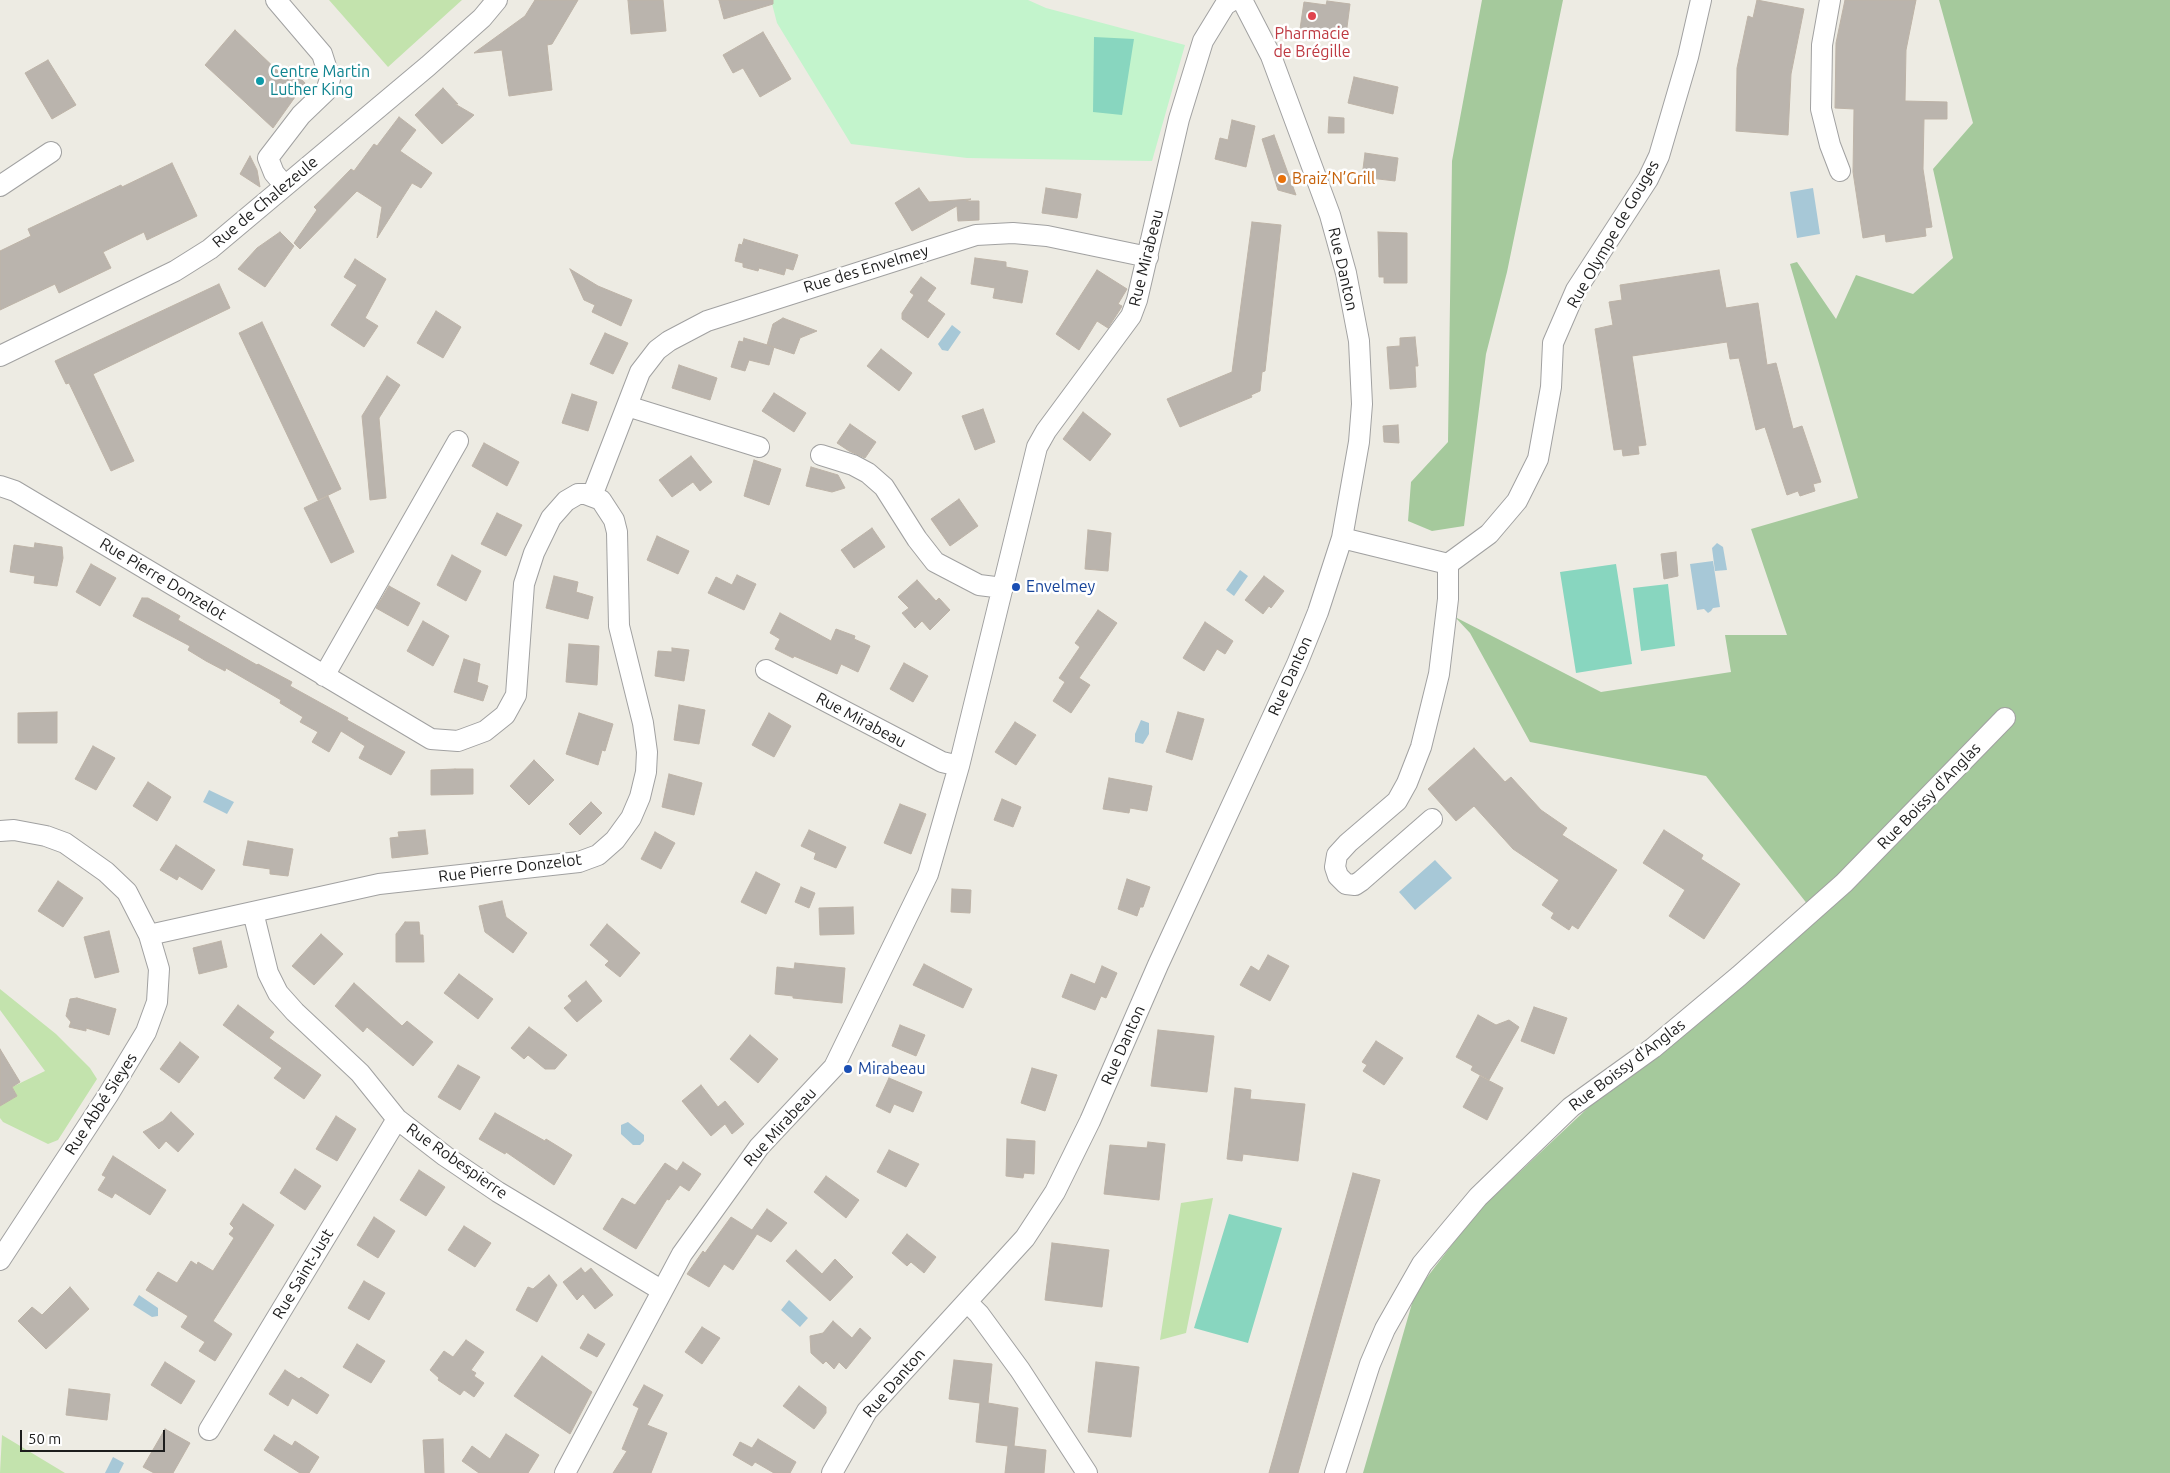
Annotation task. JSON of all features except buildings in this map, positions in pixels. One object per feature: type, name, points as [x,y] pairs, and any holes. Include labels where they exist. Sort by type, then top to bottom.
[{"type":"street","points":[[276,0],[322,54],[330,79],[326,91],[301,115],[268,158],[274,172],[285,186]]},
{"type":"street","name":"Rue de Chalezeule","points":[[0,356],[175,271],[210,249],[428,66],[482,18],[498,0]]},
{"type":"street","name":"Rue Mirabeau","points":[[565,1473],[661,1290],[682,1254],[758,1147],[834,1067],[928,874],[959,766],[1037,447],[1046,431],[1131,316],[1138,300],[1179,119],[1203,41],[1225,5],[1233,0]]},
{"type":"street","name":"Rue Danton","points":[[832,1473],[867,1411],[1025,1238],[1056,1192],[1090,1121],[1162,956],[1297,664],[1318,612],[1342,538],[1359,442],[1362,404],[1359,342],[1349,290],[1330,215],[1271,56],[1242,0]]},
{"type":"street","name":"Rue Olympe de Gouges","points":[[1448,564],[1489,534],[1517,501],[1538,459],[1551,387],[1553,344],[1576,290],[1648,180],[1659,156],[1686,66],[1701,0]]},
{"type":"street","points":[[1830,0],[1822,45],[1821,109],[1830,145],[1840,171]]},
{"type":"street","points":[[0,186],[51,152]]},
{"type":"street","name":"Rue des Envelmey","points":[[592,496],[640,372],[657,350],[682,333],[707,321],[976,235],[1013,233],[1047,236],[1148,257]]},
{"type":"street","points":[[627,406],[759,447]]},
{"type":"street","points":[[324,676],[458,441]]},
{"type":"street","points":[[821,455],[853,465],[884,487],[917,540],[936,562],[979,585],[1003,588]]},
{"type":"street","name":"Rue Pierre Donzelot","points":[[0,486],[15,491],[431,739],[458,741],[485,731],[505,715],[516,695],[524,584],[534,553],[557,510],[578,494],[592,496],[601,500],[614,520],[617,532],[619,626],[643,723],[647,752],[646,772],[640,798],[631,818],[615,840],[598,855],[579,862],[378,884],[149,935]]},
{"type":"street","points":[[1342,538],[1448,564],[1448,599],[1439,674],[1421,746],[1407,783],[1397,801],[1336,855],[1334,867],[1338,876],[1346,884],[1355,885],[1432,819]]},
{"type":"street","name":"Rue Mirabeau","points":[[766,670],[942,762],[959,766]]},
{"type":"street","name":"Rue Boissy d'Anglas","points":[[1335,1473],[1370,1364],[1385,1329],[1422,1264],[1478,1197],[1571,1107],[1653,1048],[1739,976],[1844,883],[2006,718]]},
{"type":"street","name":"Rue Abbé Sieyes","points":[[0,831],[14,830],[46,836],[65,843],[106,872],[127,892],[149,935],[159,969],[157,1002],[146,1032],[108,1095],[0,1260]]},
{"type":"street","name":"Rue Robespierre","points":[[253,912],[268,972],[278,992],[295,1012],[360,1073],[397,1119],[444,1156],[498,1192],[661,1290]]},
{"type":"street","name":"Rue Saint-Just","points":[[209,1430],[397,1119]]},
{"type":"street","points":[[967,1302],[979,1314],[1020,1370],[1087,1473]]},
{"type":"green space","points":[[329,0],[462,0],[388,67]]},
{"type":"green space","points":[[771,0],[1028,0],[1046,8],[1185,45],[1152,161],[967,158],[851,144],[777,23]]},
{"type":"green space","points":[[1482,0],[1563,0],[1507,272],[1486,354],[1464,526],[1432,531],[1408,521],[1411,482],[1448,442],[1452,161]]},
{"type":"green space","points":[[1939,0],[2170,0],[2170,1473],[1363,1473],[1415,1293],[1477,1212],[1592,1104],[1735,992],[1816,915],[1706,776],[1530,742],[1470,633],[1455,617],[1601,692],[1731,672],[1725,635],[1787,635],[1751,529],[1858,498],[1790,264],[1797,262],[1836,319],[1856,275],[1913,294],[1953,258],[1933,169],[1973,123]]},
{"type":"green space","points":[[1094,37],[1134,39],[1122,115],[1093,112]]},
{"type":"green space","points":[[1616,564],[1632,664],[1576,673],[1560,572]]},
{"type":"green space","points":[[1668,584],[1675,646],[1641,651],[1633,588]]},
{"type":"green space","points":[[0,989],[56,1034],[90,1068],[97,1079],[58,1140],[48,1144],[3,1122],[0,1118],[0,1106],[17,1096],[12,1087],[45,1071],[0,1010]]},
{"type":"green space","points":[[1213,1198],[1186,1333],[1160,1340],[1181,1203]]},
{"type":"green space","points":[[1229,1214],[1282,1228],[1248,1343],[1194,1328]]},
{"type":"green space","points":[[2,1435],[65,1473],[0,1473]]},
{"type":"water","points":[[1813,188],[1820,234],[1797,238],[1790,192]]},
{"type":"water","points":[[952,325],[961,332],[948,351],[942,350],[938,344]]},
{"type":"water","points":[[1717,543],[1723,547],[1727,570],[1715,571],[1712,548]]},
{"type":"water","points":[[1713,561],[1720,607],[1713,608],[1708,613],[1704,609],[1697,610],[1690,564]]},
{"type":"water","points":[[1240,570],[1248,576],[1234,596],[1226,590]]},
{"type":"water","points":[[1141,720],[1149,723],[1149,734],[1143,744],[1135,742],[1135,734]]},
{"type":"water","points":[[209,790],[234,802],[227,814],[203,802]]},
{"type":"water","points":[[1435,860],[1452,878],[1415,910],[1399,892]]},
{"type":"water","points":[[628,1122],[644,1135],[644,1141],[640,1145],[633,1145],[621,1134],[621,1125]]},
{"type":"water","points":[[139,1295],[158,1308],[158,1316],[152,1317],[133,1305]]},
{"type":"water","points":[[789,1300],[808,1318],[800,1327],[781,1310]]},
{"type":"water","points":[[113,1457],[124,1463],[119,1473],[105,1473]]},
{"type":"place","name":"Pharmacie de Brégille","points":[[1312,16]]},
{"type":"place","name":"Centre Martin Luther King","points":[[260,81]]},
{"type":"place","name":"Braiz’N’Grill","points":[[1282,179]]},
{"type":"place","name":"Envelmey","points":[[1016,587]]},
{"type":"place","name":"Mirabeau","points":[[848,1069]]}]
